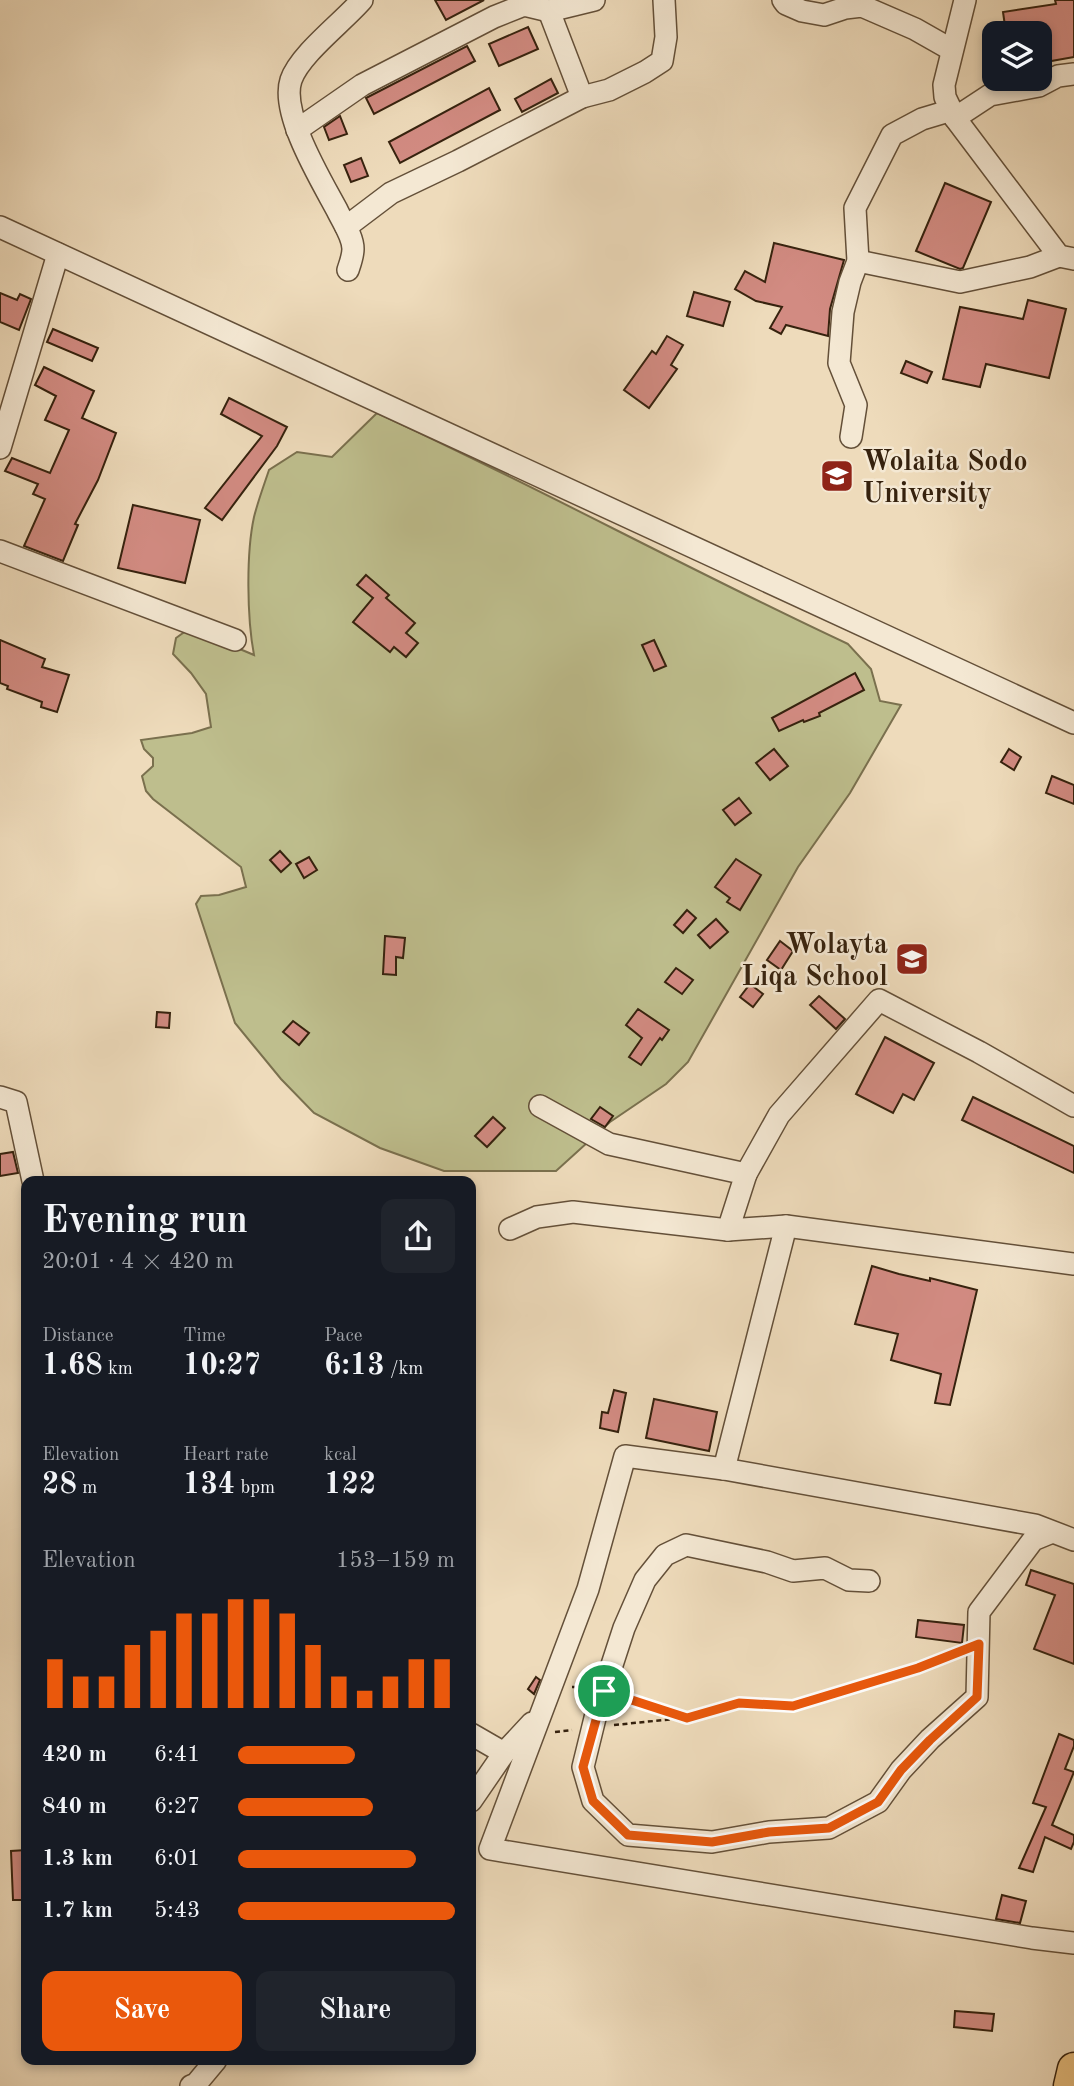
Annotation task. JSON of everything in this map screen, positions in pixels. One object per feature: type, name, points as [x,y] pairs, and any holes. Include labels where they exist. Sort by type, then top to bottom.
[{"type":"highway","points":[[1070,2086],[1074,2068]]},
{"type":"street","points":[[348,270],[353,248],[346,227],[297,130],[289,96],[291,81],[299,65],[362,0]]},
{"type":"street","points":[[297,130],[362,85],[494,17],[524,5],[549,10],[594,0]]},
{"type":"street","points":[[346,227],[391,193],[582,97],[609,90],[662,61],[666,37],[664,0]]},
{"type":"street","points":[[783,0],[802,11],[824,15],[862,6],[915,29],[952,50]]},
{"type":"street","points":[[858,261],[960,282],[1066,258],[954,114],[945,97],[944,85],[965,0]]},
{"type":"street","points":[[549,10],[582,97]]},
{"type":"street","points":[[851,437],[856,405],[839,363],[843,312],[858,261],[855,208],[891,135],[922,119],[954,114],[990,95],[1039,86],[1059,76],[1074,74]]},
{"type":"street","points":[[0,227],[1074,723]]},
{"type":"street","points":[[0,448],[58,254]]},
{"type":"street","points":[[0,551],[235,640]]},
{"type":"street","points":[[728,1230],[746,1174],[779,1115],[879,1000],[1074,1106]]},
{"type":"street","points":[[0,1097],[16,1102],[32,1176]]},
{"type":"street","points":[[540,1106],[609,1144],[746,1174]]},
{"type":"street","points":[[510,1229],[537,1217],[573,1212],[728,1230],[786,1226],[1074,1264]]},
{"type":"street","points":[[724,1469],[786,1226]]},
{"type":"street","points":[[1074,1540],[1035,1525],[724,1469],[625,1456],[589,1589],[489,1849],[1074,1943]]},
{"type":"street","points":[[869,1581],[849,1580],[825,1568],[793,1570],[686,1545],[665,1555],[645,1580],[624,1628],[604,1691],[583,1767],[593,1801],[628,1835],[712,1842],[769,1832],[829,1828],[878,1802],[911,1760],[977,1697],[979,1612],[1033,1540],[1050,1533]]},
{"type":"street","points":[[476,1794],[504,1754],[542,1711]]},
{"type":"street","points":[[476,1737],[504,1754]]},
{"type":"street","points":[[191,2086],[212,2065]]},
{"type":"path","points":[[551,1687],[591,1687],[687,1718],[739,1703],[793,1706],[918,1668],[979,1644]]},
{"type":"green space","points":[[377,413],[848,644],[871,669],[880,701],[901,705],[850,793],[798,867],[688,1062],[666,1084],[610,1122],[556,1171],[444,1171],[380,1148],[314,1113],[281,1079],[235,1023],[196,904],[201,896],[219,895],[246,887],[241,867],[153,799],[146,791],[142,776],[153,766],[153,758],[144,749],[141,740],[192,733],[211,727],[206,694],[173,654],[176,638],[190,628],[254,655],[249,605],[251,532],[269,470],[297,452],[332,457]]},
{"type":"building","points":[[435,0],[484,0],[446,20]]},
{"type":"building","points":[[1055,0],[1074,0],[1074,57],[1052,61],[1052,21],[1004,21],[1003,12],[1056,4]]},
{"type":"building","points":[[528,27],[538,49],[499,66],[489,44]]},
{"type":"building","points":[[467,46],[475,61],[374,114],[366,98]]},
{"type":"building","points":[[551,79],[558,93],[522,112],[515,99]]},
{"type":"building","points":[[489,88],[500,110],[400,163],[389,142]]},
{"type":"building","points":[[340,116],[347,134],[329,140],[324,127]]},
{"type":"building","points":[[361,158],[368,176],[351,182],[344,165]]},
{"type":"building","points":[[945,183],[991,202],[963,268],[960,269],[916,251]]},
{"type":"building","points":[[774,243],[844,260],[830,309],[828,336],[786,325],[781,334],[770,328],[782,307],[756,301],[735,289],[745,271],[765,282]]},
{"type":"building","points":[[694,292],[730,302],[723,326],[687,316]]},
{"type":"building","points":[[0,293],[17,300],[20,294],[31,299],[19,330],[0,322]]},
{"type":"building","points":[[1028,300],[1066,309],[1049,378],[986,364],[980,387],[943,379],[960,307],[1023,319]]},
{"type":"building","points":[[53,329],[98,348],[92,361],[47,342]]},
{"type":"building","points":[[667,336],[683,345],[671,365],[677,369],[649,408],[624,390],[652,351],[656,354]]},
{"type":"building","points":[[906,361],[932,372],[927,383],[901,373]]},
{"type":"building","points":[[44,367],[94,391],[82,418],[116,433],[98,480],[75,524],[78,525],[63,561],[24,546],[45,499],[33,494],[38,484],[5,471],[12,458],[50,473],[69,430],[45,420],[56,396],[35,385]]},
{"type":"building","points":[[229,398],[287,427],[277,446],[222,520],[205,508],[262,436],[221,414]]},
{"type":"building","points":[[133,505],[200,520],[185,583],[118,568]]},
{"type":"building","points":[[366,575],[389,595],[386,598],[415,623],[406,633],[418,643],[406,657],[394,647],[390,652],[353,622],[373,598],[357,585]]},
{"type":"building","points":[[0,640],[45,659],[42,667],[69,675],[57,712],[41,707],[42,702],[7,689],[8,686],[0,683]]},
{"type":"building","points":[[654,640],[666,666],[654,671],[642,645]]},
{"type":"building","points":[[855,673],[864,690],[819,713],[820,716],[779,731],[772,718]]},
{"type":"building","points":[[774,749],[788,766],[770,780],[756,763]]},
{"type":"building","points":[[1009,749],[1021,757],[1014,770],[1001,762]]},
{"type":"building","points":[[1052,776],[1074,785],[1074,804],[1046,793]]},
{"type":"building","points":[[739,798],[751,813],[735,825],[723,810]]},
{"type":"building","points":[[280,851],[291,863],[281,872],[270,860]]},
{"type":"building","points":[[309,857],[317,870],[304,878],[296,864]]},
{"type":"building","points":[[736,859],[761,875],[740,910],[727,902],[730,898],[715,887]]},
{"type":"building","points":[[687,910],[696,918],[683,933],[674,925]]},
{"type":"building","points":[[716,919],[728,932],[710,948],[698,935]]},
{"type":"building","points":[[385,936],[405,938],[403,958],[396,957],[396,975],[383,974]]},
{"type":"building","points":[[780,941],[793,951],[781,970],[767,960]]},
{"type":"building","points":[[676,968],[693,980],[682,994],[665,982]]},
{"type":"building","points":[[750,984],[763,994],[753,1007],[740,997]]},
{"type":"building","points":[[819,996],[845,1019],[836,1029],[810,1005]]},
{"type":"building","points":[[638,1009],[669,1030],[641,1065],[629,1057],[642,1038],[626,1025]]},
{"type":"building","points":[[157,1012],[170,1013],[169,1028],[156,1027]]},
{"type":"building","points":[[293,1021],[309,1033],[299,1045],[283,1032]]},
{"type":"building","points":[[885,1037],[934,1063],[914,1100],[903,1094],[893,1113],[856,1094]]},
{"type":"building","points":[[973,1097],[1074,1146],[1074,1173],[962,1120]]},
{"type":"building","points":[[600,1107],[613,1116],[605,1127],[591,1119]]},
{"type":"building","points":[[493,1117],[505,1128],[487,1147],[475,1136]]},
{"type":"building","points":[[13,1152],[18,1173],[0,1176],[0,1154]]},
{"type":"building","points":[[872,1266],[977,1290],[950,1405],[935,1403],[941,1374],[891,1360],[898,1334],[855,1324]]},
{"type":"building","points":[[614,1390],[626,1393],[618,1432],[600,1428],[602,1412],[608,1413]]},
{"type":"building","points":[[654,1399],[717,1412],[709,1451],[646,1438]]},
{"type":"building","points":[[1031,1570],[1074,1584],[1074,1664],[1034,1649],[1055,1595],[1026,1585]]},
{"type":"building","points":[[918,1620],[964,1625],[962,1643],[916,1637]]},
{"type":"building","points":[[536,1677],[540,1680],[534,1694],[528,1689]]},
{"type":"building","points":[[1059,1734],[1074,1740],[1065,1769],[1074,1772],[1052,1825],[1074,1835],[1074,1842],[1071,1849],[1045,1837],[1033,1872],[1019,1868],[1046,1807],[1033,1803]]},
{"type":"building","points":[[21,1850],[21,1900],[13,1900],[11,1851]]},
{"type":"building","points":[[1002,1895],[1026,1901],[1020,1923],[996,1919]]},
{"type":"building","points":[[955,2011],[994,2014],[992,2031],[954,2027]]},
{"type":"place","name":"Wolaita Sodo University","points":[[837,476]]},
{"type":"place","name":"Wolayta Liqa School","points":[[912,959]]},
{"type":"route","points":[[979,1644],[977,1697],[901,1770],[878,1802],[829,1828],[769,1832],[712,1842],[628,1835],[593,1801],[583,1767],[604,1691],[687,1718],[739,1703],[793,1706],[918,1668],[979,1644]]}]
